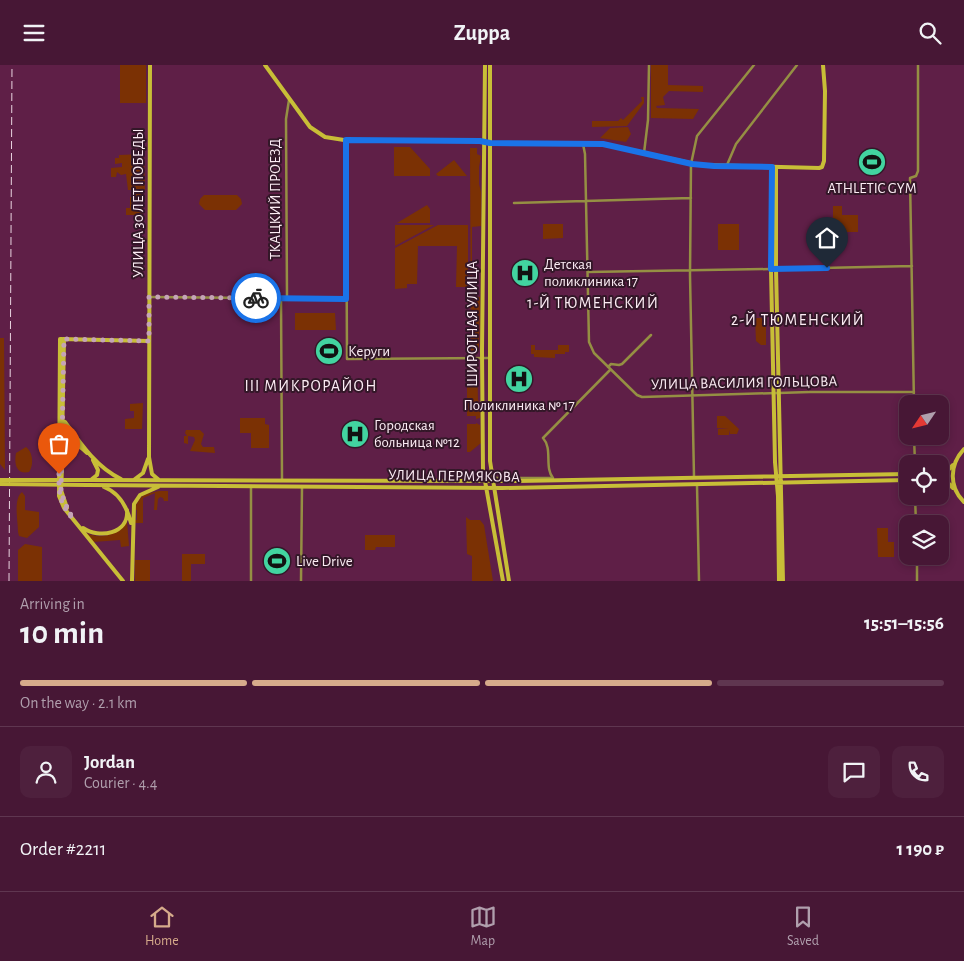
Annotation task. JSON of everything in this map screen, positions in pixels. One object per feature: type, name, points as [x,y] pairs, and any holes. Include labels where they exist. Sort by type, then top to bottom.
[{"type":"main road","name":"УЛИЦА 30 ЛЕТ ПОБЕДЫ","points":[[149,457],[150,65]]},
{"type":"main road","points":[[265,65],[310,127],[316,133],[325,137],[346,140],[603,144],[692,164],[726,167],[822,167],[824,161],[825,117],[823,65]]},
{"type":"main road","name":"ШИРОТНАЯ УЛИЦА","points":[[485,65],[482,358],[483,470],[503,581]]},
{"type":"main road","name":"ШИРОТНАЯ УЛИЦА","points":[[490,65],[491,472],[509,581]]},
{"type":"main road","points":[[774,167],[774,394],[778,476]]},
{"type":"main road","points":[[774,269],[779,394],[778,496],[781,581]]},
{"type":"main road","points":[[123,581],[62,505],[59,496],[62,339],[149,341]]},
{"type":"main road","points":[[61,420],[86,451],[98,470],[97,475],[89,480]]},
{"type":"main road","points":[[61,420],[62,495],[74,520],[91,533],[107,534],[125,522],[127,517],[126,510]]},
{"type":"main road","points":[[61,420],[102,467],[126,480]]},
{"type":"main road","points":[[62,453],[72,445],[86,451]]},
{"type":"main road","points":[[949,469],[964,450]]},
{"type":"main road","points":[[133,480],[143,473],[149,457]]},
{"type":"main road","points":[[149,457],[154,478],[161,480]]},
{"type":"main road","points":[[956,461],[952,477],[956,492]]},
{"type":"main road","name":"УЛИЦА ПЕРМЯКОВА","points":[[0,479],[492,481],[899,474]]},
{"type":"main road","points":[[630,478],[627,482],[630,486]]},
{"type":"main road","points":[[621,486],[625,483],[622,479]]},
{"type":"main road","name":"УЛИЦА ПЕРМЯКОВА","points":[[0,484],[493,488],[899,480]]},
{"type":"main road","points":[[949,484],[964,502]]},
{"type":"main road","points":[[98,485],[117,494],[126,510],[132,530]]},
{"type":"main road","points":[[132,581],[132,530],[136,499],[149,490],[164,486]]},
{"type":"street","points":[[644,153],[648,120],[649,65]]},
{"type":"street","points":[[694,477],[690,270],[692,164],[697,136],[754,65]]},
{"type":"street","points":[[726,167],[736,144],[797,65]]},
{"type":"street","points":[[914,392],[910,178],[916,176],[918,171],[918,65]]},
{"type":"street","name":"ТКАЦКИЙ ПРОЕЗД","points":[[288,299],[286,135],[289,100]]},
{"type":"street","points":[[346,140],[347,359],[490,358]]},
{"type":"street","name":"УЛИЦА ВАСИЛИЯ ГОЛЬЦОВА","points":[[582,143],[585,154],[589,342],[593,351],[638,396],[914,392]]},
{"type":"street","points":[[514,203],[691,198]]},
{"type":"street","points":[[588,272],[912,266]]},
{"type":"street","points":[[149,297],[346,299]]},
{"type":"street","points":[[281,298],[282,480]]},
{"type":"street","points":[[553,478],[549,473],[547,443],[543,438],[611,364],[622,364],[651,335]]},
{"type":"street","name":"УЛИЦА ПЕРМЯКОВА","points":[[491,472],[498,478],[553,478],[559,480]]},
{"type":"street","points":[[545,478],[549,473]]},
{"type":"street","points":[[697,485],[699,581]]},
{"type":"street","points":[[251,486],[251,581]]},
{"type":"street","points":[[301,581],[302,487]]},
{"type":"street","points":[[917,565],[917,581]]},
{"type":"shaded area","points":[[120,65],[146,65],[146,103],[120,103]]},
{"type":"shaded area","points":[[651,65],[668,65],[668,85],[703,86],[703,92],[669,91],[663,97],[665,105],[656,106],[657,108],[699,109],[693,119],[651,118]]},
{"type":"shaded area","points":[[641,97],[644,97],[644,103],[627,126],[592,127],[592,121],[618,121],[621,118],[623,120],[642,101]]},
{"type":"shaded area","points":[[628,127],[631,134],[626,142],[600,138],[610,128]]},
{"type":"shaded area","points":[[394,147],[410,147],[430,169],[430,176],[394,176]]},
{"type":"shaded area","points":[[470,148],[477,148],[477,154],[481,156],[479,184],[481,192],[481,226],[472,227],[472,296],[480,297],[479,350],[476,355],[471,355]]},
{"type":"shaded area","points":[[144,154],[145,190],[128,190],[126,174],[121,175],[117,172],[116,177],[111,177],[111,168],[122,167],[122,163],[115,164],[115,158],[119,158],[119,155]]},
{"type":"shaded area","points":[[454,160],[467,176],[438,176],[436,174]]},
{"type":"shaded area","points":[[134,194],[144,194],[143,215],[126,215],[126,208],[130,208],[130,197],[133,197]]},
{"type":"shaded area","points":[[204,195],[237,195],[241,199],[242,204],[236,210],[205,210],[199,204],[200,199]]},
{"type":"shaded area","points":[[427,205],[430,209],[430,223],[397,223]]},
{"type":"shaded area","points":[[833,206],[842,206],[842,215],[858,215],[858,232],[833,232]]},
{"type":"shaded area","points":[[543,224],[563,224],[563,238],[543,239]]},
{"type":"shaded area","points":[[718,224],[739,224],[739,250],[718,250]]},
{"type":"shaded area","points":[[395,225],[434,225],[395,246]]},
{"type":"shaded area","points":[[438,225],[468,225],[468,287],[456,287],[457,246],[418,246],[417,284],[407,284],[407,288],[395,289],[395,248]]},
{"type":"shaded area","points":[[295,313],[335,313],[336,330],[295,330]]},
{"type":"shaded area","points":[[755,318],[766,318],[766,345],[761,345],[756,341]]},
{"type":"shaded area","points":[[0,338],[4,338],[5,470],[0,464]]},
{"type":"shaded area","points":[[531,345],[535,345],[535,350],[558,350],[558,345],[569,345],[569,352],[555,354],[555,358],[534,357],[534,354],[531,354]]},
{"type":"shaded area","points":[[474,365],[477,365],[478,400],[481,405],[480,418],[476,419],[476,416],[467,416],[467,369],[474,369]]},
{"type":"shaded area","points":[[143,403],[142,429],[125,429],[125,419],[134,418],[134,411],[130,411],[130,404]]},
{"type":"shaded area","points":[[717,416],[725,416],[739,429],[737,434],[730,434],[729,430],[729,435],[718,435],[718,429],[729,429],[717,428]]},
{"type":"shaded area","points":[[240,418],[265,418],[265,424],[269,425],[269,448],[251,448],[251,433],[240,433]]},
{"type":"shaded area","points":[[476,423],[480,425],[481,443],[470,452],[467,452],[467,424]]},
{"type":"shaded area","points":[[186,430],[200,430],[204,434],[201,444],[203,447],[214,447],[215,453],[190,451],[195,440],[194,437],[188,436],[188,444],[184,443],[184,436],[187,436]]},
{"type":"shaded area","points":[[26,447],[31,455],[31,469],[29,472],[21,472],[17,467],[15,457],[16,453]]},
{"type":"shaded area","points":[[159,491],[168,491],[168,501],[164,501],[160,497],[157,510],[154,510],[155,493],[143,498],[143,523],[135,523],[134,520],[137,520],[137,510],[135,510],[137,501],[137,504],[143,496]]},
{"type":"shaded area","points":[[22,492],[25,496],[25,510],[39,512],[39,527],[27,538],[19,536],[18,532],[17,505],[19,495]]},
{"type":"shaded area","points":[[466,517],[470,520],[480,520],[484,525],[493,581],[472,581],[472,556],[467,554]]},
{"type":"shaded area","points":[[127,521],[129,546],[121,547],[120,540],[93,542],[86,533],[98,536],[109,535],[119,530]]},
{"type":"shaded area","points":[[877,528],[888,528],[888,542],[894,542],[894,557],[878,557]]},
{"type":"shaded area","points":[[365,535],[395,535],[395,547],[376,547],[375,550],[365,550]]},
{"type":"shaded area","points":[[25,544],[42,547],[42,581],[18,581],[18,550]]},
{"type":"shaded area","points":[[182,554],[205,554],[205,564],[191,564],[191,581],[182,581]]},
{"type":"shaded area","points":[[135,560],[150,560],[150,581],[135,581]]},
{"type":"railway","points":[[9,581],[12,65]]},
{"type":"way so far","points":[[59,474],[59,496],[64,508],[73,519],[61,490],[64,339],[149,341],[149,297],[256,298]]},
{"type":"place","name":"ATHLETIC GYM","points":[[872,162]]},
{"type":"place","name":"Детская поликлиника 17","points":[[525,273]]},
{"type":"place","name":"Керуги","points":[[329,351]]},
{"type":"place","name":"Поликлиника № 17","points":[[519,379]]},
{"type":"place","name":"Городская больница №12","points":[[355,434]]},
{"type":"place","name":"Live Drive","points":[[277,561]]},
{"type":"district","name":"1-Й ТЮМЕНСКИЙ","points":[[593,303]]},
{"type":"district","name":"2-Й ТЮМЕНСКИЙ","points":[[798,320]]},
{"type":"district","name":"III МИКРОРАЙОН","points":[[311,386]]},
{"type":"route","points":[[256,298],[346,299],[346,140],[603,144],[692,164],[772,167],[771,269],[827,268]]}]
